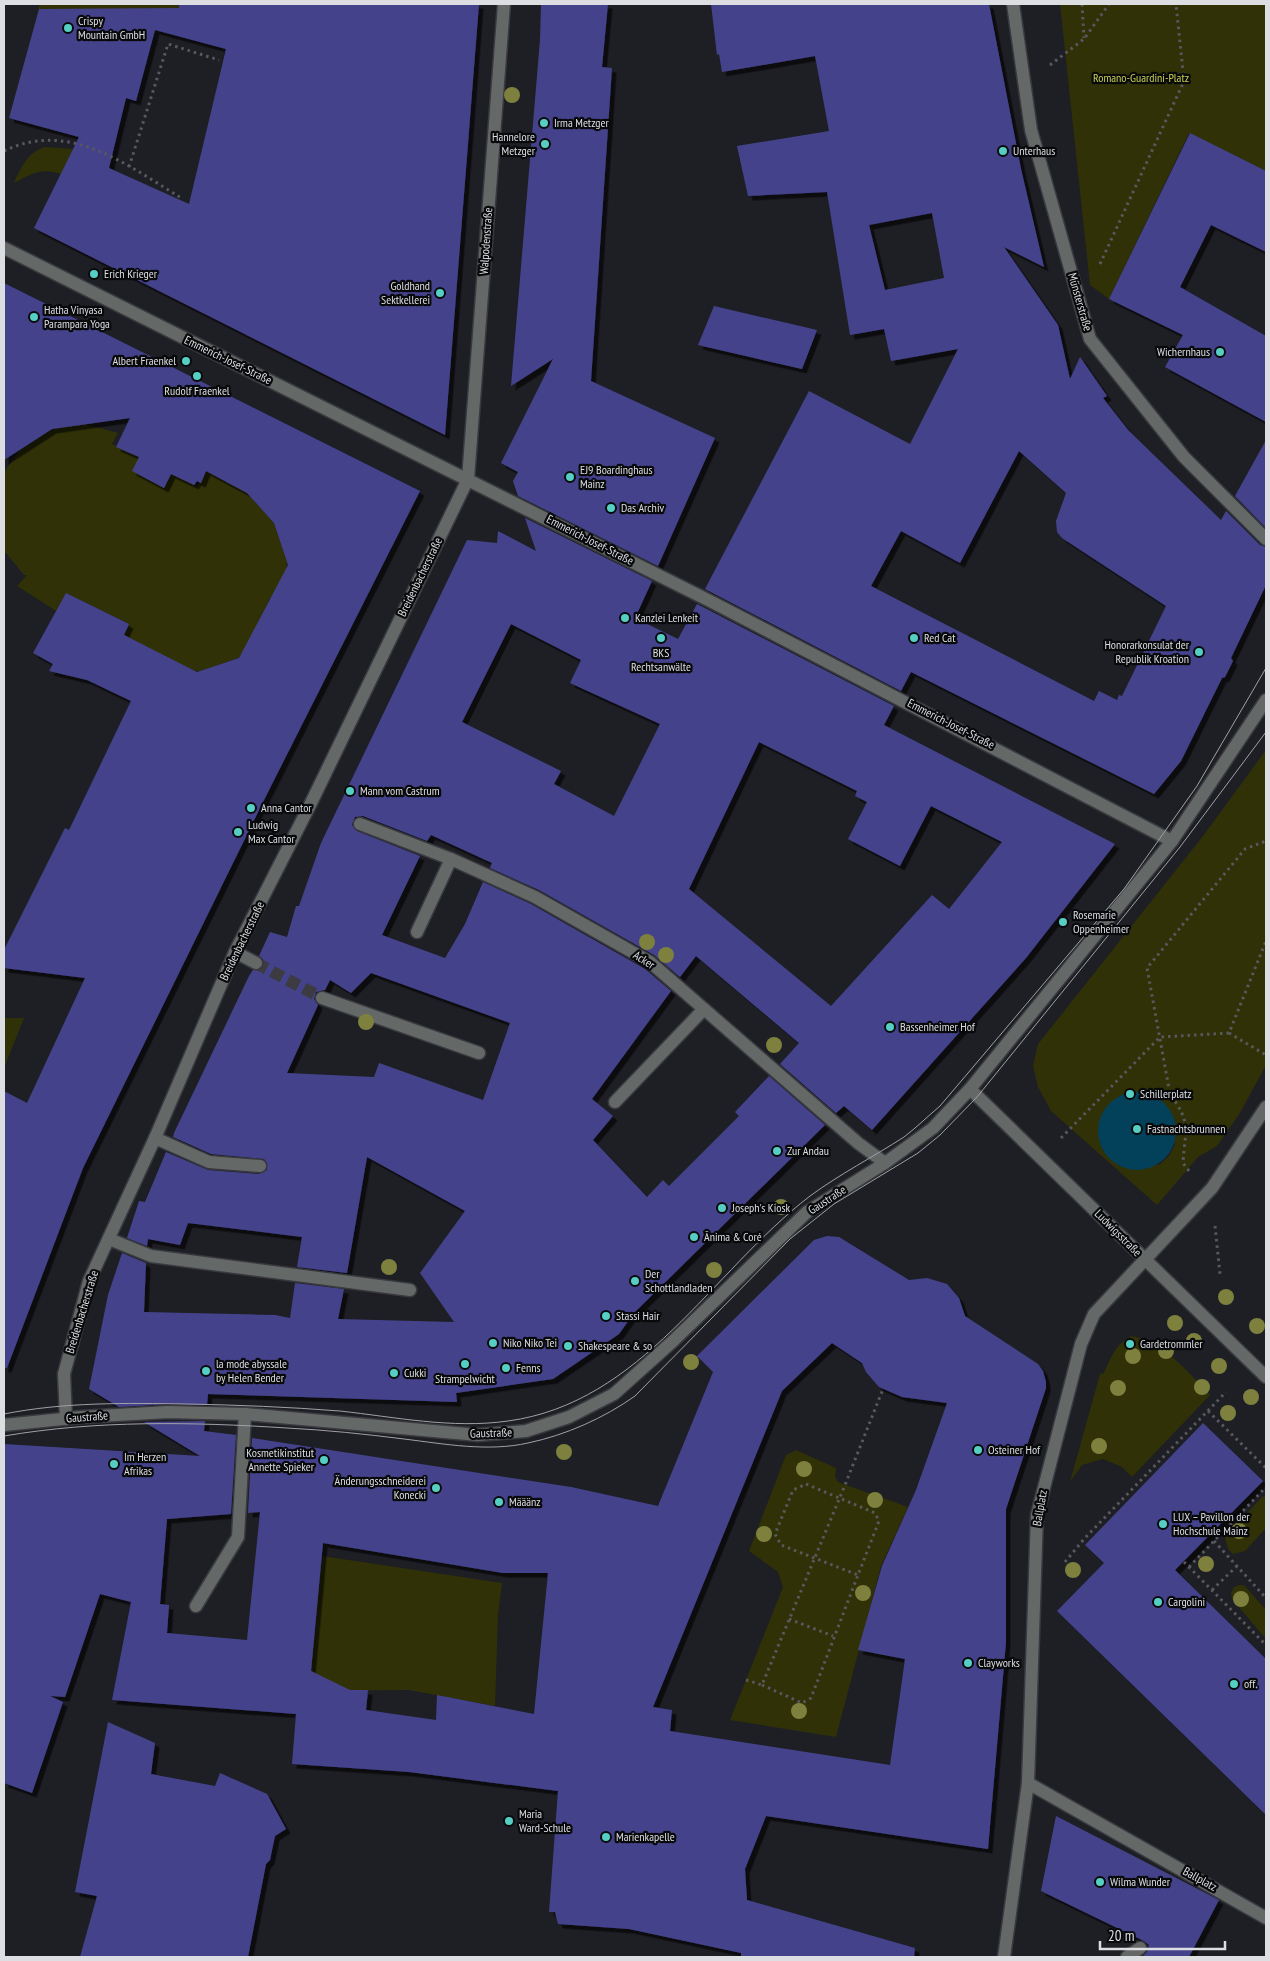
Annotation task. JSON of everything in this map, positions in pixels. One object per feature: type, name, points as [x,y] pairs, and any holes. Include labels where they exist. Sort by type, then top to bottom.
[{"type":"street","name":"Walpodenstraße","points":[[468,479],[504,4]]},
{"type":"street","name":"Münsterstraße","points":[[1013,4],[1032,130],[1090,339],[1178,450],[1266,539]]},
{"type":"street","name":"Emmerich-Josef-Straße","points":[[4,248],[468,479],[907,702],[1172,841]]},
{"type":"street","name":"Breidenbacherstraße","points":[[66,1419],[64,1374],[89,1281],[155,1138],[235,952],[311,803],[468,479]]},
{"type":"street","points":[[885,1163],[933,1128],[970,1089],[1172,841],[1266,700]]},
{"type":"street","name":"Acker","points":[[360,824],[450,859],[535,897],[650,962],[858,1143],[885,1163]]},
{"type":"street","points":[[417,932],[450,859]]},
{"type":"street","points":[[235,952],[256,962]]},
{"type":"street","points":[[322,998],[479,1053]]},
{"type":"street","points":[[615,1102],[704,1009]]},
{"type":"street","name":"Ludwigsstraße","points":[[970,1089],[1266,1377]]},
{"type":"street","points":[[1146,1261],[1212,1188],[1262,1126],[1266,1107]]},
{"type":"street","points":[[155,1138],[210,1162],[260,1166]]},
{"type":"street","name":"Gaustraße","points":[[4,1425],[168,1412],[245,1414],[478,1435],[526,1431],[569,1417],[614,1394],[672,1342],[807,1212],[885,1163]]},
{"type":"street","points":[[109,1239],[151,1256],[410,1290]]},
{"type":"street","name":"Ballplatz","points":[[1004,1957],[1028,1783],[1037,1515],[1081,1344],[1094,1314],[1146,1261]]},
{"type":"street","points":[[196,1606],[238,1537],[245,1414]]},
{"type":"street","name":"Ballplatz","points":[[1028,1783],[1266,1918]]},
{"type":"street","points":[[1127,1957],[1140,1948]]},
{"type":"path","points":[[1082,4],[1084,39]]},
{"type":"path","points":[[1024,85],[1084,39],[1109,4]]},
{"type":"path","points":[[1080,306],[1184,81],[1176,4]]},
{"type":"path","points":[[129,167],[168,44],[219,60]]},
{"type":"path","points":[[4,151],[33,140],[52,139],[74,142],[111,157],[183,200]]},
{"type":"path","points":[[1220,1274],[1212,1188],[1187,1170],[1183,1163],[1187,1140],[1186,1122],[1170,1094],[1147,968],[1245,849],[1266,841]]},
{"type":"path","points":[[1229,1033],[1266,941]]},
{"type":"path","points":[[1041,1158],[1160,1037],[1229,1033],[1266,1055]]},
{"type":"path","points":[[762,1685],[883,1389]]},
{"type":"path","points":[[1034,1599],[1084,1539],[1123,1502],[1226,1392]]},
{"type":"path","points":[[1208,1411],[1266,1468]]},
{"type":"path","points":[[746,1680],[802,1703],[811,1698],[833,1636],[858,1575],[879,1521],[875,1513],[806,1484],[793,1490],[775,1534],[781,1545],[858,1575]]},
{"type":"path","points":[[1189,1567],[1266,1487]]},
{"type":"path","points":[[1214,1540],[1265,1593],[1266,1598]]},
{"type":"path","points":[[1184,1562],[1266,1645]]},
{"type":"path","points":[[1212,1590],[1238,1566]]},
{"type":"path","points":[[789,1619],[833,1636]]},
{"type":"green space","points":[[40,4],[179,4],[179,13],[120,9],[38,9]]},
{"type":"green space","name":"Romano-Guardini-Platz","points":[[1060,4],[1266,4],[1266,171],[1189,133],[1109,299],[1090,285]]},
{"type":"green space","points":[[45,147],[73,149],[61,174],[42,171],[31,174],[14,183],[22,166],[30,156]]},
{"type":"green space","points":[[85,424],[118,433],[112,444],[139,457],[158,484],[166,485],[171,474],[197,486],[206,471],[247,493],[274,523],[287,562],[283,604],[270,598],[257,624],[268,631],[238,658],[200,671],[159,667],[124,635],[129,624],[66,593],[56,611],[17,586],[27,575],[24,575],[4,553],[4,472],[20,450],[52,429]]},
{"type":"green space","name":"Schillerplatz","points":[[1266,750],[1266,1065],[1240,1113],[1217,1146],[1198,1157],[1157,1205],[1051,1111],[1038,1087],[1033,1066],[1038,1044],[1203,836]],"holes":[[[1133,1092],[1146,1093],[1175,1144],[1169,1156],[1159,1165],[1103,1151],[1100,1141],[1100,1122],[1108,1107],[1123,1096]]]},
{"type":"green space","points":[[4,1018],[24,1018],[4,1068]]},
{"type":"green space","points":[[1132,1336],[1155,1345],[1165,1352],[1184,1368],[1210,1395],[1132,1477],[1122,1467],[1103,1459],[1082,1465],[1070,1482],[1100,1374],[1104,1373],[1112,1356],[1122,1342]]},
{"type":"green space","points":[[796,1450],[836,1468],[835,1477],[838,1482],[908,1507],[881,1566],[836,1737],[730,1720],[783,1587],[778,1572],[749,1551],[786,1455]]},
{"type":"green space","points":[[1266,1496],[1266,1528],[1245,1551],[1233,1554],[1228,1549],[1225,1537],[1262,1497]]},
{"type":"green space","points":[[322,1556],[502,1583],[498,1615],[495,1706],[409,1690],[306,1691],[315,1632]]},
{"type":"green space","points":[[1244,1585],[1266,1610],[1266,1639],[1232,1599],[1231,1593],[1234,1587]]},
{"type":"water","name":"Fastnachtsbrunnen","points":[[1129,1092],[1145,1092],[1159,1098],[1170,1109],[1176,1123],[1176,1139],[1170,1153],[1159,1164],[1145,1170],[1129,1170],[1115,1164],[1104,1153],[1098,1139],[1098,1123],[1104,1109],[1115,1098]]},
{"type":"building","points":[[179,4],[479,4],[445,435],[34,228],[79,137],[9,118],[39,9],[179,8]],"holes":[[[155,30],[226,49],[189,204],[109,168],[126,98],[136,101]]]},
{"type":"building","points":[[541,4],[608,4],[602,67],[612,68],[591,381],[715,438],[658,566],[518,496],[513,481],[518,472],[501,463],[553,359],[511,386],[540,40]]},
{"type":"building","points":[[711,4],[989,4],[1021,169],[1044,267],[1004,247],[1058,325],[1070,379],[1080,357],[1107,396],[1103,398],[1128,430],[1221,520],[1226,511],[1260,545],[1266,547],[1266,585],[1231,658],[1233,661],[1225,677],[1222,678],[1181,761],[1154,794],[911,672],[901,691],[705,589],[809,391],[910,444],[958,349],[891,361],[884,329],[850,335],[827,192],[748,196],[737,146],[829,131],[815,56],[722,72],[719,54],[717,55]],"holes":[[[932,213],[944,278],[885,290],[869,225]],[[1019,451],[1066,493],[1056,521],[1057,532],[1062,538],[1166,606],[1122,696],[1119,695],[1117,700],[1099,691],[1094,701],[871,586],[901,531],[960,563]]]},
{"type":"building","points":[[1190,133],[1266,171],[1266,252],[1211,225],[1180,287],[1266,336],[1266,422],[1165,367],[1183,335],[1109,299]]},
{"type":"building","points":[[4,283],[420,491],[266,796],[83,1168],[7,1368],[4,1368],[4,1091],[27,1103],[85,978],[4,968],[4,950],[65,828],[69,830],[131,701],[87,680],[49,671],[53,664],[33,653],[66,593],[129,624],[124,635],[197,672],[239,658],[288,565],[274,523],[247,493],[206,471],[201,483],[197,481],[194,485],[171,474],[164,488],[132,471],[139,457],[116,447],[130,418],[52,429],[4,460]]},
{"type":"building","points":[[714,306],[817,330],[802,369],[698,345]]},
{"type":"building","points":[[1266,440],[1266,528],[1235,496]]},
{"type":"building","points":[[525,518],[652,581],[635,618],[678,639],[697,604],[894,706],[884,725],[1115,844],[1026,958],[872,1130],[844,1106],[836,1113],[780,1064],[799,1043],[696,956],[680,977],[654,955],[539,890],[490,868],[492,863],[431,835],[427,841],[363,816],[355,817],[352,825],[357,831],[420,856],[382,935],[445,958],[465,924],[483,882],[531,904],[645,969],[671,991],[592,1099],[613,1116],[593,1140],[647,1197],[663,1180],[669,1186],[739,1116],[735,1112],[769,1076],[825,1125],[634,1313],[619,1334],[553,1379],[456,1393],[457,1402],[208,1394],[207,1405],[168,1404],[119,1407],[89,1389],[108,1295],[122,1253],[146,1263],[144,1312],[275,1315],[290,1318],[295,1283],[344,1289],[338,1319],[454,1322],[420,1273],[465,1211],[367,1157],[347,1273],[297,1267],[302,1237],[188,1223],[180,1245],[148,1239],[147,1246],[127,1238],[139,1201],[145,1202],[166,1152],[208,1170],[259,1174],[267,1170],[267,1163],[264,1159],[211,1154],[173,1137],[174,1133],[249,976],[253,970],[260,970],[263,966],[263,959],[259,956],[270,932],[287,937],[296,906],[299,906],[321,843],[467,540],[497,543],[498,531],[536,551]],"holes":[[[511,624],[581,660],[570,683],[660,724],[614,816],[554,784],[561,771],[462,722]],[[759,742],[857,791],[855,796],[867,802],[848,839],[900,866],[931,806],[1002,842],[949,909],[932,895],[831,1006],[689,889]],[[371,973],[510,1023],[483,1100],[379,1063],[374,1077],[287,1073],[318,1005],[314,999],[316,992],[325,990],[330,980],[351,993]]]},
{"type":"building","points":[[827,1236],[839,1237],[909,1280],[927,1278],[947,1284],[959,1298],[965,1316],[1038,1364],[1043,1371],[1046,1382],[1046,1388],[1006,1509],[1006,1642],[988,1849],[766,1816],[745,1869],[747,1900],[915,1948],[914,1957],[741,1957],[741,1953],[629,1929],[558,1924],[555,1912],[549,1912],[558,1791],[409,1772],[292,1764],[296,1714],[112,1700],[131,1602],[100,1594],[65,1697],[50,1696],[63,1702],[32,1793],[4,1783],[4,1444],[200,1456],[144,1422],[205,1421],[204,1431],[236,1435],[231,1514],[167,1519],[160,1604],[169,1605],[167,1633],[247,1640],[260,1512],[248,1513],[252,1438],[571,1487],[658,1506],[713,1372],[697,1356],[814,1240]],"holes":[[[832,1343],[862,1363],[866,1372],[879,1387],[902,1397],[947,1403],[916,1490],[882,1566],[858,1650],[905,1659],[890,1765],[670,1731],[672,1710],[653,1707],[782,1391]],[[323,1543],[503,1573],[548,1573],[534,1714],[437,1695],[436,1720],[366,1710],[368,1690],[350,1690],[311,1671]]]},
{"type":"building","points":[[1203,1423],[1263,1481],[1175,1570],[1266,1659],[1266,1815],[1057,1611],[1104,1563],[1085,1545]]},
{"type":"building","points":[[108,1722],[155,1743],[151,1774],[215,1786],[220,1773],[267,1794],[286,1829],[275,1836],[270,1860],[266,1864],[248,1957],[80,1957],[97,1896],[75,1892]]},
{"type":"building","points":[[1056,1816],[1219,1900],[1189,1957],[1142,1957],[1147,1952],[1149,1945],[1144,1941],[1041,1891]]},
{"type":"tunnel","points":[[256,963],[322,998]]},
{"type":"tram line","points":[[4,1414],[72,1405],[187,1404],[302,1408],[466,1424],[508,1421],[555,1409],[598,1389],[636,1362],[672,1330],[774,1227],[810,1196],[904,1137],[940,1106],[1124,889],[1197,786],[1266,668]]},
{"type":"tram line","points":[[4,1436],[75,1427],[180,1424],[316,1430],[375,1435],[451,1445],[498,1447],[542,1440],[584,1425],[611,1412],[635,1396],[790,1239],[834,1204],[918,1153],[940,1135],[977,1097],[1180,847],[1266,732]]},
{"type":"place","name":"Crispy Mountain GmbH","points":[[68,28]]},
{"type":"place","name":"Irma Metzger","points":[[544,123]]},
{"type":"place","name":"Hannelore Metzger","points":[[545,144]]},
{"type":"place","name":"Unterhaus","points":[[1003,151]]},
{"type":"place","name":"Erich Krieger","points":[[94,274]]},
{"type":"place","name":"Goldhand Sektkellerei","points":[[440,293]]},
{"type":"place","name":"Hatha Vinyasa Parampara Yoga","points":[[34,317]]},
{"type":"place","name":"Wichernhaus","points":[[1220,352]]},
{"type":"place","name":"Albert Fraenkel","points":[[186,361]]},
{"type":"place","name":"Rudolf Fraenkel","points":[[197,376]]},
{"type":"place","name":"EJ9 Boardinghaus Mainz","points":[[570,477]]},
{"type":"place","name":"Das Archiv","points":[[611,508]]},
{"type":"place","name":"Kanzlei Lenkeit","points":[[625,618]]},
{"type":"place","name":"BKS Rechtsanwälte","points":[[661,638]]},
{"type":"place","name":"Red Cat","points":[[914,638]]},
{"type":"place","name":"Honorarkonsulat der Republik Kroation","points":[[1199,652]]},
{"type":"place","name":"Mann vom Castrum","points":[[350,791]]},
{"type":"place","name":"Anna Cantor","points":[[251,808]]},
{"type":"place","name":"Ludwig Max Cantor","points":[[238,832]]},
{"type":"place","name":"Rosemarie Oppenheimer","points":[[1063,922]]},
{"type":"place","name":"Bassenheimer Hof","points":[[890,1027]]},
{"type":"place","name":"Schillerplatz","points":[[1130,1094]]},
{"type":"place","name":"Fastnachtsbrunnen","points":[[1137,1129]]},
{"type":"place","name":"Zur Andau","points":[[777,1151]]},
{"type":"place","name":"Joseph's Kiosk","points":[[722,1208]]},
{"type":"place","name":"Ânima & Coré","points":[[694,1237]]},
{"type":"place","name":"Der Schottlandladen","points":[[635,1281]]},
{"type":"place","name":"Stassi Hair","points":[[606,1316]]},
{"type":"place","name":"Niko Niko Tei","points":[[493,1343]]},
{"type":"place","name":"Gardetrommler","points":[[1130,1344]]},
{"type":"place","name":"Shakespeare & so","points":[[568,1346]]},
{"type":"place","name":"Strampelwicht","points":[[465,1364]]},
{"type":"place","name":"Fenns","points":[[506,1368]]},
{"type":"place","name":"la mode abyssale by Helen Bender","points":[[206,1371]]},
{"type":"place","name":"Cukki","points":[[394,1373]]},
{"type":"place","name":"Osteiner Hof","points":[[978,1450]]},
{"type":"place","name":"Kosmetikinstitut Annette Spieker","points":[[324,1460]]},
{"type":"place","name":"Im Herzen Afrikas","points":[[114,1464]]},
{"type":"place","name":"Änderungsschneiderei Konecki","points":[[436,1488]]},
{"type":"place","name":"Määänz","points":[[499,1502]]},
{"type":"place","name":"LUX – Pavillon der Hochschule Mainz","points":[[1163,1524]]},
{"type":"place","name":"Cargolini","points":[[1158,1602]]},
{"type":"place","name":"Clayworks","points":[[968,1663]]},
{"type":"place","name":"off.","points":[[1234,1684]]},
{"type":"place","name":"Maria Ward-Schule","points":[[509,1821]]},
{"type":"place","name":"Marienkapelle","points":[[606,1837]]},
{"type":"place","name":"Wilma Wunder","points":[[1100,1882]]}]
